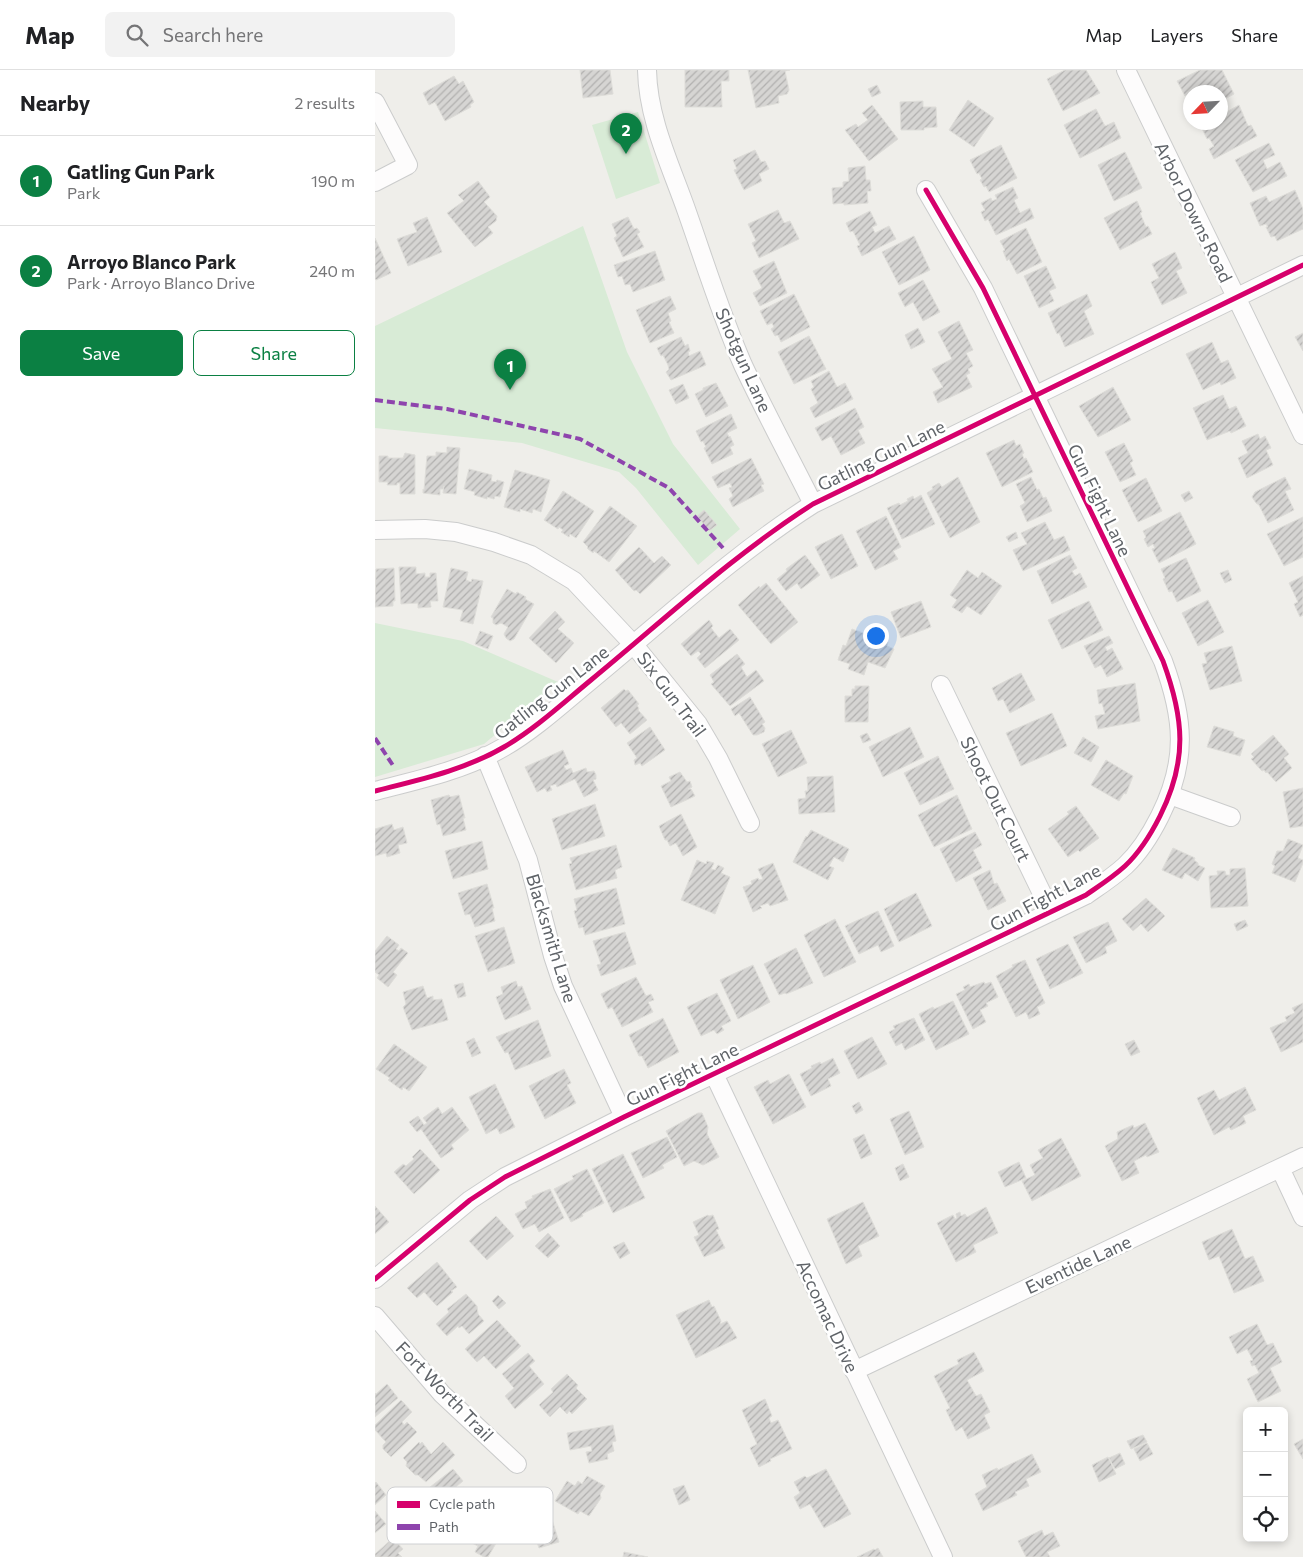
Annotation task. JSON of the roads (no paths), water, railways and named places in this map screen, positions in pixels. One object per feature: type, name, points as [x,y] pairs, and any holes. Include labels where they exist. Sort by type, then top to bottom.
[{"type":"street","name":"Shotgun Lane","points":[[647,70],[647,85],[661,143],[710,280],[743,365],[813,504]]},
{"type":"street","name":"Arbor Downs Road","points":[[1125,70],[1302,430]]},
{"type":"street","points":[[375,102],[408,165],[375,182]]},
{"type":"street","name":"Gun Fight Lane","points":[[375,1280],[480,1192],[505,1177],[624,1117],[1085,895],[1125,866],[1153,830],[1170,795],[1177,770],[1180,745],[1179,718],[1172,686],[1163,661],[983,288],[926,190]]},
{"type":"street","name":"Gatling Gun Lane","points":[[375,791],[451,770],[503,748],[526,733],[733,560],[776,528],[813,504],[1303,265]]},
{"type":"street","name":"Six Gun Trail","points":[[375,530],[425,529],[456,532],[494,542],[531,555],[574,581],[634,644],[698,724],[718,758],[750,823]]},
{"type":"street","name":"Shoot Out Court","points":[[941,685],[1051,912]]},
{"type":"street","name":"Blacksmith Lane","points":[[485,756],[528,860],[553,956],[563,986],[624,1117]]},
{"type":"street","points":[[1170,795],[1231,817]]},
{"type":"street","name":"Accomac Drive","points":[[714,1074],[943,1557]]},
{"type":"street","name":"Eventide Lane","points":[[854,1371],[1303,1157]]},
{"type":"street","points":[[1280,1168],[1303,1217]]},
{"type":"street","name":"Fort Worth Trail","points":[[375,1316],[442,1394],[517,1464]]},
{"type":"place","name":"Arroyo Blanco Park","points":[[626,154]]},
{"type":"place","name":"Gatling Gun Park","points":[[510,390]]}]
